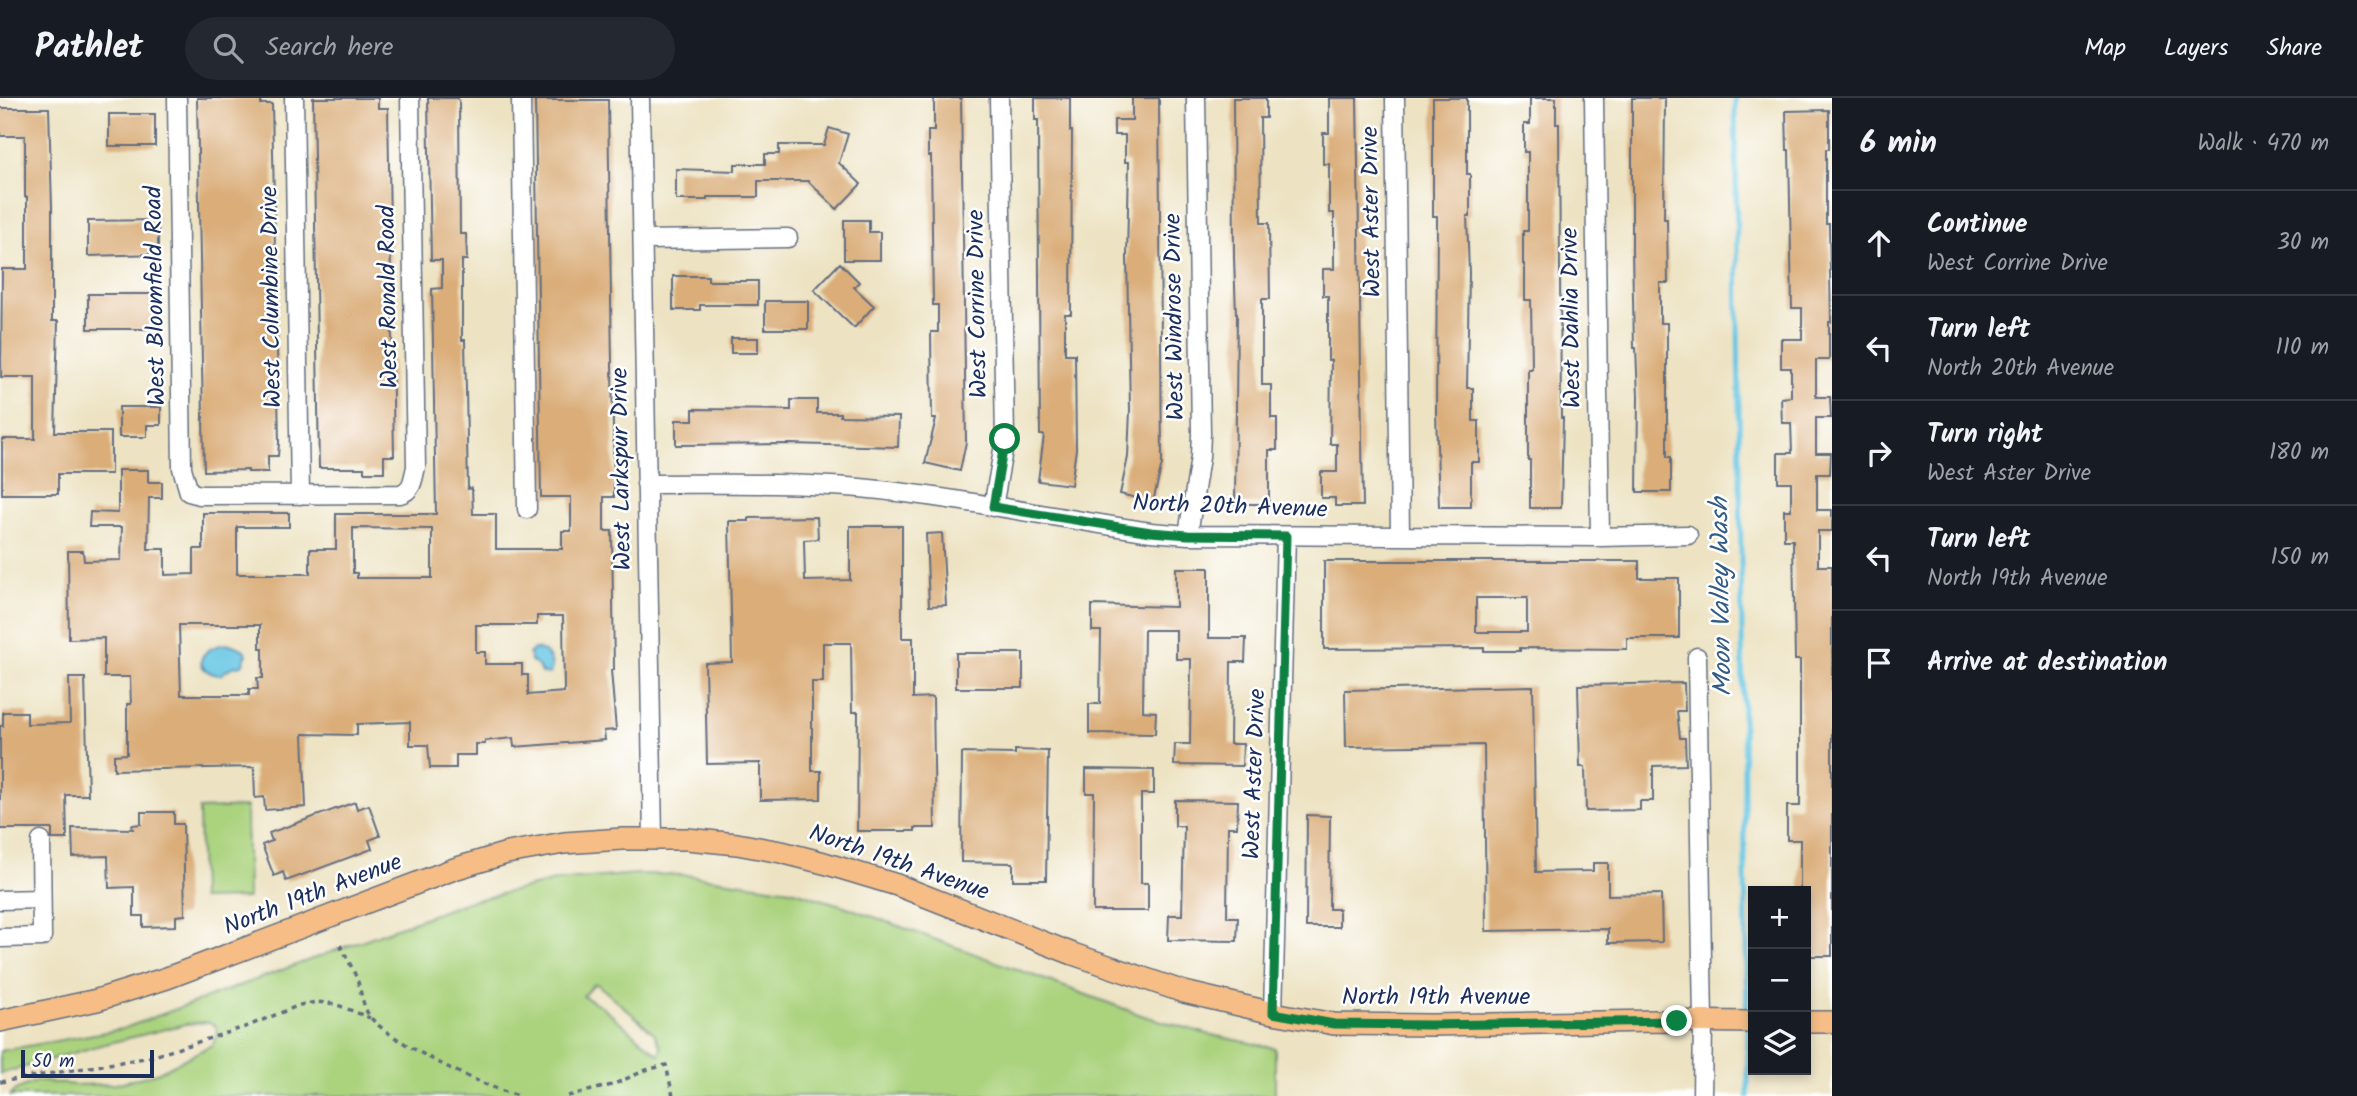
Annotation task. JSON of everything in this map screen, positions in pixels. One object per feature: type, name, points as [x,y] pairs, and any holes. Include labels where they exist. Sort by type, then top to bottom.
[{"type":"main road","name":"North 19th Avenue","points":[[0,1021],[97,1000],[167,978],[454,869],[507,853],[564,843],[687,839],[737,844],[824,863],[897,885],[1073,954],[1184,992],[1334,1024],[1748,1022]]},
{"type":"main road","points":[[1811,1022],[1832,1022]]},
{"type":"street","name":"West Bloomfield Road","points":[[177,98],[182,468],[189,492],[200,495],[300,495]]},
{"type":"street","name":"West Columbine Drive","points":[[294,98],[300,495]]},
{"type":"street","name":"West Ronald Road","points":[[300,495],[405,493],[411,486],[416,467],[410,98]]},
{"type":"street","points":[[521,98],[527,509]]},
{"type":"street","name":"West Larkspur Drive","points":[[640,98],[653,839]]},
{"type":"street","name":"West Corrine Drive","points":[[993,507],[1005,439],[999,98]]},
{"type":"street","name":"West Windrose Drive","points":[[1188,535],[1201,434],[1196,98]]},
{"type":"street","name":"West Aster Drive","points":[[1395,98],[1400,536]]},
{"type":"street","name":"West Dahlia Drive","points":[[1594,98],[1600,537]]},
{"type":"street","points":[[643,240],[788,238]]},
{"type":"street","name":"North 20th Avenue","points":[[646,484],[848,487],[906,493],[1151,532],[1188,535],[1688,535]]},
{"type":"street","name":"West Aster Drive","points":[[1273,1013],[1286,536]]},
{"type":"street","points":[[1697,657],[1702,1096]]},
{"type":"street","points":[[0,938],[42,937],[41,841]]},
{"type":"street","points":[[0,900],[41,899]]},
{"type":"street","points":[[1703,1022],[1714,1057],[1714,1096]]},
{"type":"path","points":[[340,945],[357,980],[370,1018]]},
{"type":"path","points":[[0,1082],[151,1057],[248,1026],[300,1005],[317,1002],[335,1004],[370,1018],[408,1045],[476,1080],[520,1096]]},
{"type":"path","points":[[568,1096],[612,1085],[646,1070],[666,1065],[673,1096]]},
{"type":"green space","points":[[246,807],[248,898],[201,899],[199,809]]},
{"type":"green space","points":[[637,874],[686,875],[791,890],[844,906],[1144,1016],[1211,1035],[1275,1048],[1275,1096],[10,1096],[15,1090],[37,1081],[74,1085],[116,1084],[157,1073],[212,1045],[217,1036],[216,1026],[208,1022],[186,1024],[101,1045],[0,1074],[0,1051],[122,1029],[467,902],[555,881]],"holes":[[[597,984],[654,1033],[661,1047],[659,1055],[600,1005],[583,996]]]},
{"type":"water","points":[[230,644],[243,649],[247,654],[242,665],[232,667],[220,675],[205,669],[202,659],[205,653],[219,645]]},
{"type":"water","points":[[534,649],[541,650],[549,657],[552,667],[550,674],[541,673],[538,666],[531,661],[529,654]]},
{"type":"building","points":[[197,98],[261,98],[261,104],[272,104],[279,443],[278,456],[268,456],[268,472],[204,471]]},
{"type":"building","points":[[313,98],[378,98],[378,108],[388,108],[394,456],[384,456],[384,472],[364,472],[364,468],[319,468]]},
{"type":"building","points":[[428,98],[458,98],[460,234],[466,234],[467,260],[462,260],[462,340],[465,340],[468,489],[472,488],[473,514],[496,514],[496,549],[562,549],[562,531],[571,531],[571,497],[541,497],[535,100],[608,100],[614,497],[604,497],[604,531],[612,531],[614,670],[611,670],[616,730],[604,731],[605,740],[514,747],[513,738],[485,741],[485,744],[476,744],[476,755],[456,755],[456,768],[430,768],[428,745],[410,745],[410,722],[357,724],[357,735],[303,734],[306,807],[265,810],[264,797],[255,798],[254,767],[114,770],[114,755],[127,754],[130,677],[104,677],[104,638],[69,639],[68,551],[83,551],[84,561],[121,560],[122,527],[89,527],[90,512],[118,513],[118,470],[148,470],[148,482],[162,482],[162,498],[149,498],[148,549],[165,549],[165,575],[194,574],[194,549],[203,549],[203,513],[289,513],[289,527],[237,527],[237,574],[310,574],[310,549],[336,549],[336,514],[436,514],[432,289],[442,288],[442,260],[431,260]],"holes":[[[353,528],[432,529],[432,578],[357,578],[357,573],[353,573]],[[537,616],[563,616],[564,692],[528,695],[528,675],[522,675],[522,664],[485,664],[485,652],[476,652],[476,625],[537,625]],[[179,625],[260,625],[263,678],[257,678],[258,689],[249,689],[249,695],[181,695]]]},
{"type":"building","points":[[934,98],[961,98],[966,442],[960,471],[925,463],[936,419],[932,419],[931,332],[938,332],[938,305],[933,305],[931,156],[928,156],[928,131],[934,131]]},
{"type":"building","points":[[1035,98],[1070,98],[1071,314],[1065,314],[1065,354],[1075,354],[1076,449],[1071,485],[1038,481],[1044,435],[1040,435],[1038,120],[1035,120]]},
{"type":"building","points":[[1132,98],[1159,98],[1162,464],[1153,502],[1120,494],[1128,457],[1130,410],[1127,258],[1129,162],[1125,162],[1125,135],[1114,135],[1114,120],[1132,120]]},
{"type":"building","points":[[1233,98],[1266,98],[1266,118],[1260,118],[1261,223],[1269,223],[1270,299],[1262,299],[1262,385],[1271,385],[1271,418],[1277,418],[1277,450],[1269,450],[1269,504],[1235,504],[1237,314]]},
{"type":"building","points":[[1329,98],[1357,98],[1363,506],[1335,506],[1335,498],[1321,498],[1321,472],[1337,472],[1337,444],[1330,444],[1331,360],[1328,360],[1328,296],[1323,296],[1323,269],[1334,269],[1334,213],[1329,213],[1329,164],[1323,164],[1323,133],[1329,133]]},
{"type":"building","points":[[1433,98],[1467,98],[1470,216],[1467,216],[1467,388],[1473,388],[1473,421],[1479,421],[1479,462],[1471,462],[1471,507],[1439,507],[1436,413],[1437,216],[1433,216]]},
{"type":"building","points":[[1530,98],[1556,98],[1556,124],[1559,124],[1563,418],[1561,508],[1530,508],[1528,369],[1532,369],[1531,300],[1525,300],[1523,231],[1528,231],[1528,152],[1524,152],[1524,124],[1530,124]]},
{"type":"building","points":[[1632,98],[1665,98],[1664,219],[1667,219],[1668,283],[1660,283],[1660,323],[1667,323],[1667,457],[1671,457],[1671,492],[1637,492],[1638,396],[1632,249]]},
{"type":"building","points":[[0,108],[49,108],[52,321],[58,321],[55,432],[111,432],[111,474],[58,474],[58,494],[2,494],[2,439],[35,439],[35,377],[1,377],[2,269],[27,269],[27,197],[25,136],[0,136]]},
{"type":"building","points":[[1829,110],[1826,224],[1829,224],[1831,322],[1829,360],[1816,360],[1816,397],[1830,397],[1831,418],[1816,418],[1816,453],[1831,453],[1830,474],[1817,474],[1817,510],[1832,510],[1832,531],[1818,531],[1818,566],[1832,566],[1832,956],[1811,956],[1811,886],[1800,886],[1800,840],[1787,840],[1787,806],[1800,806],[1800,660],[1795,660],[1793,540],[1784,540],[1784,510],[1791,510],[1791,482],[1778,482],[1778,453],[1792,453],[1791,423],[1782,423],[1781,398],[1791,397],[1791,368],[1781,368],[1781,339],[1802,339],[1802,308],[1792,308],[1786,111]]},
{"type":"building","points":[[109,114],[155,114],[155,146],[109,146]]},
{"type":"building","points":[[829,128],[848,134],[839,163],[861,184],[837,209],[808,181],[758,181],[758,197],[676,200],[676,169],[735,171],[735,164],[765,164],[765,154],[779,154],[779,145],[824,145]]},
{"type":"building","points":[[158,220],[158,254],[88,256],[88,221]]},
{"type":"building","points":[[844,220],[869,220],[869,232],[880,232],[880,260],[844,260]]},
{"type":"building","points":[[840,263],[859,282],[854,287],[874,306],[854,328],[814,290]]},
{"type":"building","points":[[673,276],[708,276],[708,281],[758,281],[758,305],[700,305],[700,310],[673,310]]},
{"type":"building","points":[[88,294],[159,294],[159,329],[88,329]]},
{"type":"building","points":[[765,301],[808,301],[808,329],[765,329]]},
{"type":"building","points":[[731,338],[758,338],[758,353],[731,353]]},
{"type":"building","points":[[791,400],[817,400],[817,413],[899,417],[898,447],[676,445],[676,420],[693,420],[693,409],[791,410]]},
{"type":"building","points":[[119,407],[161,407],[161,425],[147,425],[147,437],[119,437]]},
{"type":"building","points":[[817,517],[818,539],[804,540],[805,581],[850,580],[850,526],[902,526],[902,638],[913,638],[913,698],[933,697],[935,828],[915,828],[915,831],[857,831],[858,712],[852,712],[851,643],[823,643],[823,682],[812,682],[812,771],[821,771],[821,799],[760,800],[760,763],[707,764],[705,663],[732,662],[729,521]]},
{"type":"building","points":[[942,533],[946,605],[929,606],[926,534]]},
{"type":"building","points":[[1324,561],[1639,561],[1639,578],[1679,578],[1679,638],[1627,638],[1627,649],[1324,649]],"holes":[[[1476,598],[1527,598],[1527,632],[1476,632]]]},
{"type":"building","points":[[1176,568],[1209,568],[1209,638],[1246,638],[1245,662],[1231,662],[1230,744],[1243,744],[1242,766],[1174,765],[1175,744],[1190,744],[1191,659],[1176,659],[1176,630],[1144,630],[1143,711],[1156,712],[1155,734],[1089,733],[1089,704],[1100,704],[1101,631],[1092,631],[1092,605],[1176,607]]},
{"type":"building","points":[[956,653],[1023,653],[1023,688],[956,688]]},
{"type":"building","points":[[69,678],[85,678],[88,795],[66,795],[67,839],[52,839],[52,829],[0,829],[0,726],[3,726],[3,712],[27,712],[27,724],[70,723]]},
{"type":"building","points":[[1684,683],[1685,711],[1677,711],[1680,738],[1685,738],[1686,765],[1653,766],[1653,801],[1640,801],[1640,810],[1586,811],[1585,767],[1580,767],[1578,685]]},
{"type":"building","points":[[1533,686],[1536,872],[1593,871],[1593,863],[1608,863],[1608,895],[1661,894],[1662,942],[1608,943],[1608,929],[1486,931],[1484,745],[1346,747],[1345,690]]},
{"type":"building","points":[[1015,750],[1048,751],[1046,880],[1013,880],[1013,863],[961,862],[962,753],[1015,754]]},
{"type":"building","points":[[1086,769],[1154,770],[1154,794],[1141,794],[1141,883],[1148,883],[1148,911],[1093,911],[1094,793],[1086,793]]},
{"type":"building","points":[[1175,800],[1238,801],[1237,827],[1228,827],[1227,917],[1238,917],[1237,941],[1168,940],[1169,915],[1182,915],[1184,826],[1175,826]]},
{"type":"building","points":[[355,802],[357,809],[369,805],[380,836],[369,840],[372,849],[286,881],[283,872],[274,876],[262,845],[272,841],[269,833]]},
{"type":"building","points":[[141,812],[174,812],[174,824],[183,824],[185,915],[176,916],[176,926],[143,927],[143,916],[134,916],[134,887],[109,888],[108,856],[73,857],[72,828],[133,829],[132,825],[141,824]]},
{"type":"building","points":[[1307,815],[1330,816],[1329,909],[1339,909],[1339,927],[1306,927]]},
{"type":"waterway","name":"Moon Valley Wash","points":[[1735,98],[1747,1016]]},
{"type":"waterway","name":"Moon Valley Wash","points":[[1748,1075],[1748,1096]]},
{"type":"route","points":[[1005,439],[993,507],[1151,532],[1286,536],[1273,1013],[1334,1024],[1677,1021]]}]
